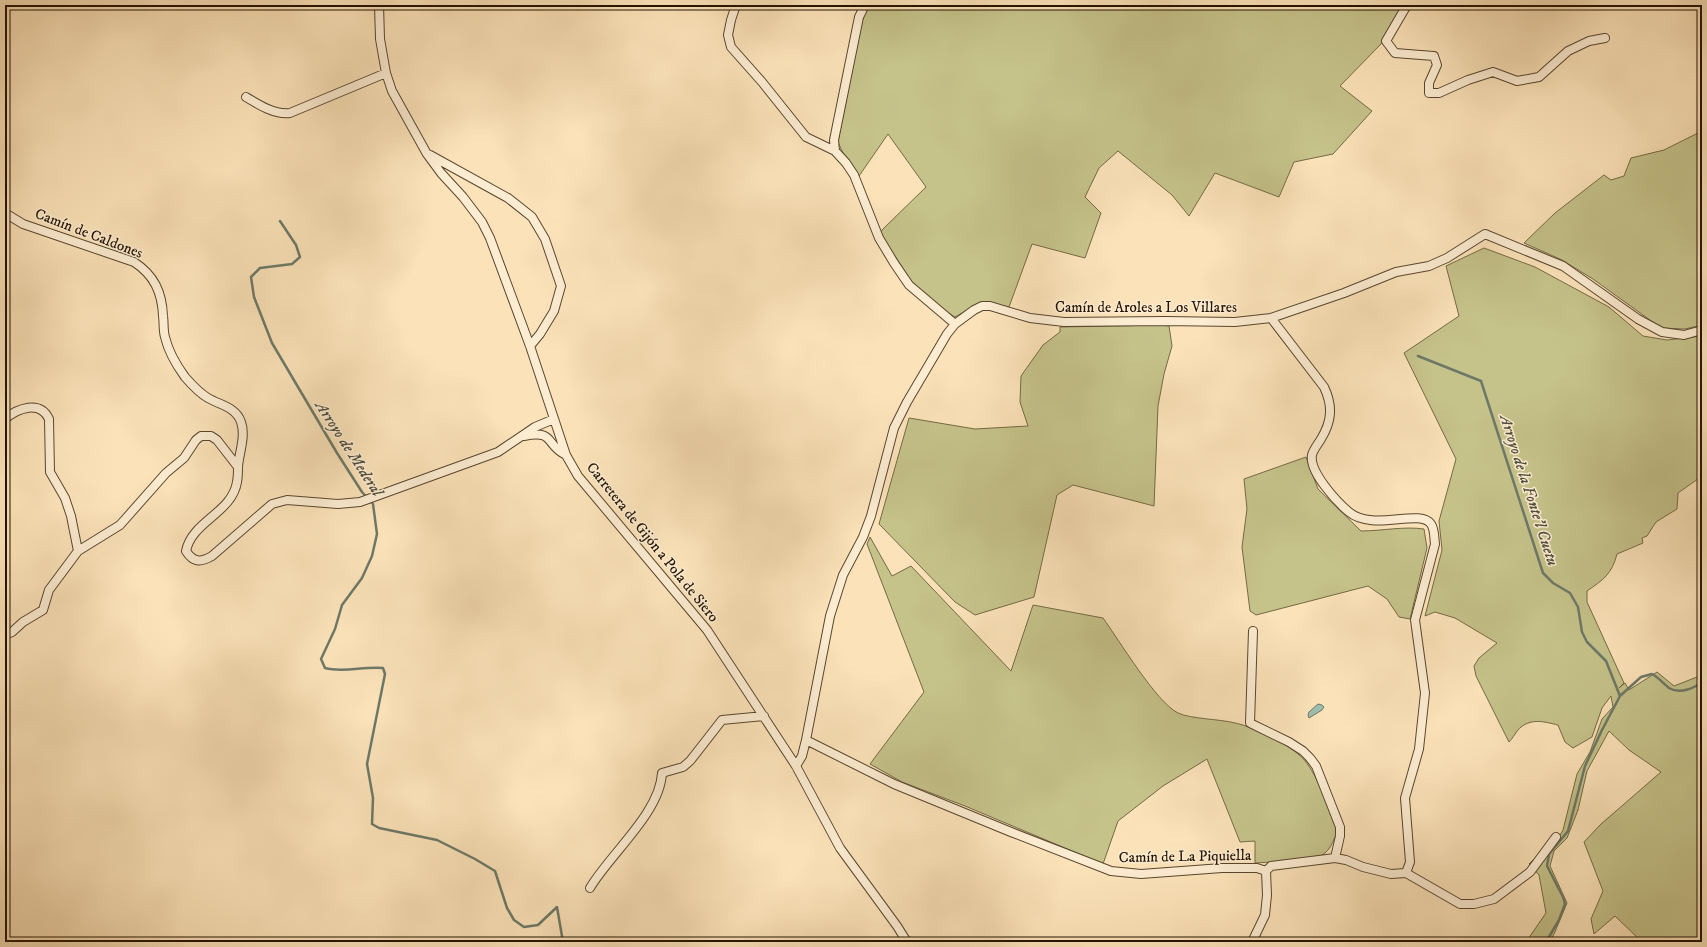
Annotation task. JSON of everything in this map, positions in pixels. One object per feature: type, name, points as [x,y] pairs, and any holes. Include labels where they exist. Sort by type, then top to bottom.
[{"type":"street","name":"Carretera de Gijón a Pola de Siero","points":[[379,5],[380,39],[386,73],[392,91],[427,154],[482,222],[503,270],[566,455],[578,476],[707,630],[796,766],[840,848],[907,942]]},
{"type":"street","points":[[736,5],[728,35],[731,47],[762,82],[806,137],[835,151],[846,163],[854,175],[879,238],[909,285],[955,324]]},
{"type":"street","points":[[835,151],[834,140],[860,17],[865,5]]},
{"type":"street","points":[[1407,5],[1386,41],[1395,53],[1434,56],[1437,65],[1430,83],[1429,93],[1439,93],[1468,80],[1493,72],[1517,81],[1539,77],[1568,50],[1589,41],[1605,38]]},
{"type":"street","points":[[246,97],[262,107],[284,114],[290,113],[386,73]]},
{"type":"street","points":[[427,154],[508,198],[532,217],[545,239],[561,286],[554,311],[540,334],[530,346]]},
{"type":"street","name":"Camín de Caldones","points":[[5,213],[23,224],[134,262],[145,269],[155,282],[160,293],[163,307],[164,336],[170,352],[184,376],[207,398],[228,407],[236,413],[241,421],[243,432],[237,483],[233,495],[227,504],[194,533],[187,543],[186,551],[190,559],[204,561],[212,556],[272,504],[287,500],[349,504],[360,502],[498,452],[535,427],[555,422]]},
{"type":"street","name":"Camín de Aroles a Los Villares","points":[[796,766],[802,756],[806,740],[830,616],[843,575],[863,537],[871,516],[894,428],[907,402],[947,334],[955,324],[982,306],[990,306],[1030,318],[1064,322],[1235,322],[1271,318],[1344,294],[1396,272],[1429,266],[1447,258],[1485,234],[1563,266],[1638,319],[1662,332],[1684,335],[1702,330]]},
{"type":"street","points":[[1271,318],[1324,388],[1330,399],[1328,426],[1312,455],[1315,472],[1318,477],[1350,513],[1364,520],[1377,521],[1423,518],[1430,523],[1434,532],[1435,544],[1415,620],[1425,693],[1419,749],[1405,798],[1410,862],[1406,873]]},
{"type":"street","points":[[5,419],[12,413],[22,408],[36,408],[48,416],[50,472],[66,498],[78,551]]},
{"type":"street","points":[[555,422],[545,435],[566,455]]},
{"type":"street","name":"Camín de Caldones","points":[[521,437],[536,434],[545,435]]},
{"type":"street","points":[[5,635],[12,632],[23,622],[43,610],[49,590],[78,551],[123,522],[166,473],[184,458],[196,440],[201,436],[211,436],[217,440],[238,466]]},
{"type":"street","points":[[1253,631],[1250,723],[1289,742],[1303,751],[1316,766],[1340,827],[1340,836],[1335,858]]},
{"type":"street","points":[[590,888],[652,804],[662,781],[662,773],[683,767],[690,761],[722,720],[764,716]]},
{"type":"street","name":"Camín de La Piquiella","points":[[806,740],[894,784],[1111,871],[1141,874],[1222,868],[1257,868],[1266,871],[1271,866],[1335,858],[1391,874],[1406,873],[1460,904],[1474,904],[1494,899],[1530,872],[1556,837]]},
{"type":"street","points":[[1252,942],[1265,915],[1267,895],[1266,871]]},
{"type":"shaded area","points":[[870,5],[1402,5],[1381,44],[1340,86],[1372,111],[1333,154],[1294,162],[1279,197],[1215,173],[1189,216],[1172,195],[1118,151],[1099,168],[1085,197],[1101,213],[1085,258],[1032,244],[1009,307],[981,302],[955,317],[942,309],[912,282],[880,233],[926,187],[888,134],[859,176],[842,151],[838,142],[862,19]]},
{"type":"shaded area","points":[[1702,131],[1702,325],[1685,329],[1661,328],[1593,279],[1562,260],[1524,243],[1555,213],[1604,175],[1611,180],[1624,176],[1631,158],[1664,150]]},
{"type":"shaded area","points":[[1484,248],[1535,267],[1609,307],[1643,336],[1667,340],[1702,336],[1702,476],[1678,493],[1677,509],[1656,522],[1647,536],[1642,538],[1643,543],[1617,554],[1610,572],[1587,591],[1587,602],[1624,683],[1619,688],[1625,683],[1629,690],[1657,672],[1674,686],[1697,677],[1702,672],[1702,942],[1642,942],[1615,916],[1594,934],[1591,919],[1603,891],[1584,842],[1601,824],[1661,772],[1629,750],[1609,731],[1587,771],[1578,810],[1567,838],[1554,851],[1550,866],[1567,903],[1549,942],[1526,942],[1546,913],[1539,875],[1529,864],[1538,855],[1556,842],[1563,830],[1577,774],[1590,752],[1602,719],[1613,707],[1611,696],[1602,708],[1592,737],[1573,748],[1565,742],[1558,725],[1539,722],[1530,722],[1521,727],[1509,742],[1476,676],[1474,666],[1479,658],[1497,643],[1455,618],[1435,612],[1425,616],[1442,550],[1439,521],[1456,459],[1404,353],[1459,316],[1446,266]]},
{"type":"shaded area","points":[[1169,326],[1172,346],[1164,374],[1158,406],[1154,506],[1073,485],[1057,495],[1034,597],[975,615],[955,602],[879,524],[909,418],[975,429],[1028,426],[1020,402],[1021,376],[1043,345],[1060,332],[1060,327]]},
{"type":"shaded area","points":[[1306,457],[1318,489],[1361,531],[1409,528],[1424,529],[1427,548],[1410,619],[1399,617],[1387,599],[1368,586],[1256,615],[1250,611],[1242,547],[1247,509],[1244,479]]},
{"type":"shaded area","points":[[870,537],[892,576],[911,566],[1011,671],[1033,605],[1103,618],[1149,684],[1169,707],[1178,713],[1190,717],[1243,725],[1263,733],[1293,750],[1306,762],[1315,777],[1337,831],[1329,848],[1320,856],[1312,858],[1292,861],[1255,863],[1255,841],[1240,842],[1207,759],[1163,786],[1118,821],[1103,864],[965,806],[902,782],[870,764],[924,692],[867,544]]},
{"type":"shaded area","points":[[1318,704],[1324,707],[1322,710],[1309,718],[1309,712]]},
{"type":"waterway","name":"Arroyo de Mederal","points":[[280,221],[296,245],[300,257],[292,264],[260,268],[251,277],[254,297],[272,343],[337,453],[362,492],[373,504],[377,534],[372,556],[362,578],[342,605],[335,629],[321,659],[325,668],[339,670],[383,668],[385,674],[367,764],[373,798],[372,824],[379,828],[437,840],[495,871],[507,908],[514,920],[524,927],[538,925],[557,907],[563,942]]},
{"type":"waterway","name":"Arroyo de la Fonte'l Cuetu","points":[[1418,356],[1481,381],[1543,573],[1553,583],[1570,593],[1578,607],[1582,632],[1587,642],[1606,661],[1620,696]]},
{"type":"waterway","points":[[1546,942],[1559,920],[1565,904],[1547,866],[1549,854],[1568,831],[1585,766],[1620,696],[1641,677],[1652,674],[1669,688],[1677,691],[1687,690],[1702,681]]}]
